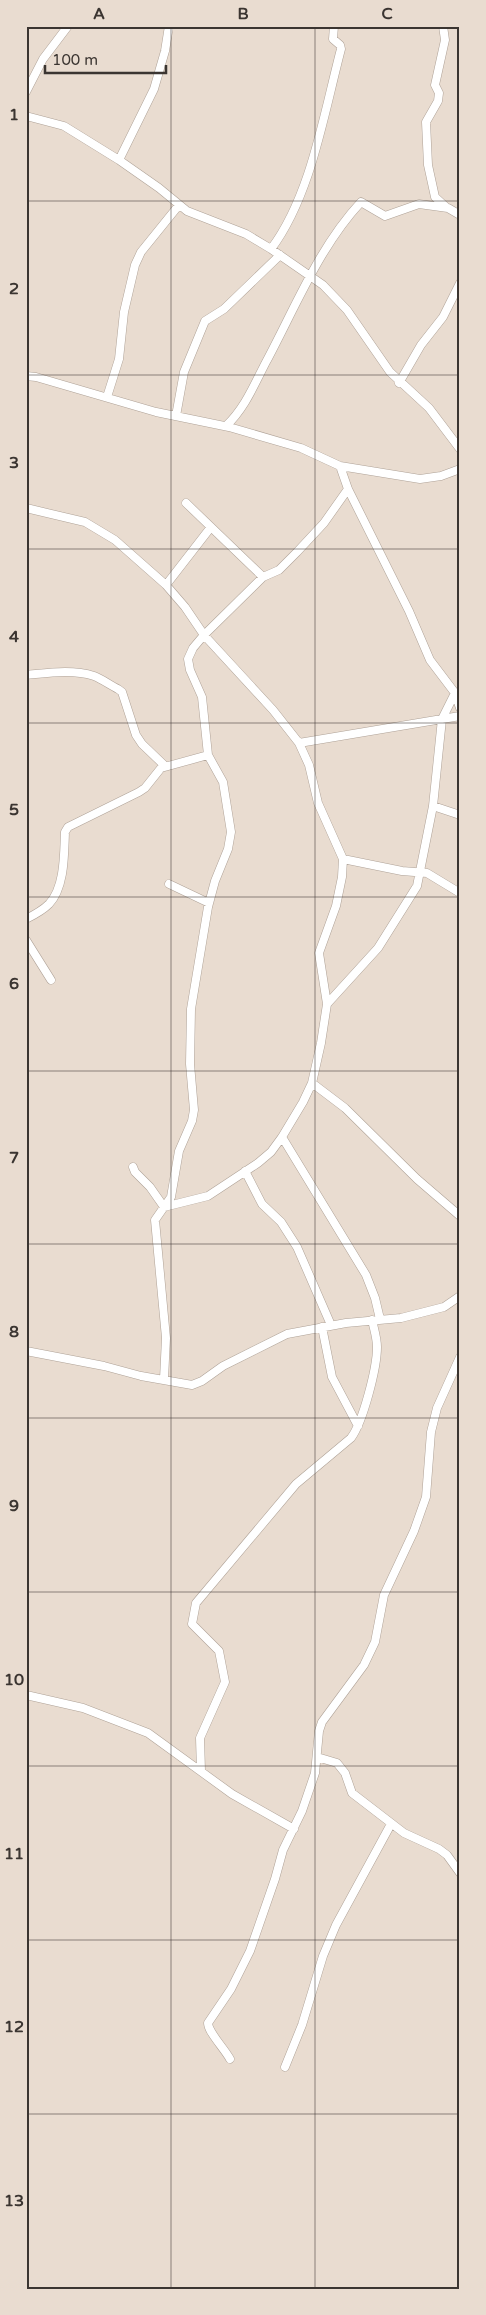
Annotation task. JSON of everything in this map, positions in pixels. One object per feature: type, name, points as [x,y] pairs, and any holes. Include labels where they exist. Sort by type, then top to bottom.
[{"type":"street","points":[[26,92],[43,59],[68,26]]},
{"type":"street","points":[[119,160],[154,89],[165,51],[169,26]]},
{"type":"street","points":[[271,249],[290,221],[323,124],[341,49],[340,45],[333,39],[334,26]]},
{"type":"street","points":[[443,26],[445,40],[435,85],[439,93],[438,99],[426,122],[428,169],[435,197],[460,215]]},
{"type":"street","points":[[26,116],[64,126],[119,160],[159,188],[187,211],[246,234],[280,255],[337,297],[399,383],[429,408],[460,449]]},
{"type":"street","points":[[226,426],[237,415],[253,389],[310,277],[345,222],[361,202],[385,216],[420,204],[448,208]]},
{"type":"street","points":[[107,397],[119,359],[124,312],[135,265],[140,254],[179,205]]},
{"type":"street","points":[[176,416],[184,372],[205,321],[224,309],[280,255]]},
{"type":"street","points":[[399,383],[426,338],[443,317],[460,283]]},
{"type":"street","points":[[26,376],[36,377],[176,416],[226,426],[300,448],[340,466],[420,479],[441,476],[460,469]]},
{"type":"street","points":[[340,466],[348,490],[409,611],[430,660],[455,693],[460,708]]},
{"type":"street","points":[[164,1379],[166,1338],[154,1228],[155,1220],[171,1197],[178,1157],[194,1110],[190,1064],[191,1010],[209,903],[228,849],[231,832],[223,782],[208,755],[202,696],[190,670],[188,659],[193,648],[204,636],[264,577],[279,570],[297,552],[324,523],[348,490]]},
{"type":"street","points":[[186,503],[264,577]]},
{"type":"street","points":[[26,508],[85,522],[114,540],[166,585],[185,607],[204,636],[273,710],[299,743],[309,765],[318,803],[343,859],[342,877],[336,906],[319,953],[321,978],[327,1004],[322,1043],[312,1083],[282,1137],[271,1152],[208,1196],[164,1207]]},
{"type":"street","points":[[166,585],[211,527]]},
{"type":"street","points":[[26,675],[51,672],[80,673],[102,679],[118,689],[122,692],[136,735],[142,744],[165,766]]},
{"type":"street","points":[[327,1004],[378,948],[417,886],[433,806],[442,719],[455,693]]},
{"type":"street","points":[[299,743],[460,716]]},
{"type":"street","points":[[26,919],[50,903],[56,891],[62,874],[65,832],[68,827],[145,788],[158,771],[165,766],[208,755]]},
{"type":"street","points":[[433,806],[460,815]]},
{"type":"street","points":[[343,859],[402,871],[427,873],[460,893]]},
{"type":"street","points":[[170,884],[209,903]]},
{"type":"street","points":[[26,940],[51,980]]},
{"type":"street","points":[[312,1083],[345,1108],[417,1179],[460,1216]]},
{"type":"street","points":[[202,1772],[200,1738],[224,1689],[225,1682],[219,1651],[192,1624],[196,1603],[296,1484],[351,1438],[358,1426],[370,1384],[377,1347],[375,1298],[366,1275],[282,1137]]},
{"type":"street","points":[[133,1167],[164,1207]]},
{"type":"street","points":[[245,1171],[262,1204],[281,1222],[298,1246],[331,1325]]},
{"type":"street","points":[[26,1361],[28,1351],[192,1386],[202,1382],[223,1366],[288,1334],[331,1325],[394,1320],[444,1307],[460,1296]]},
{"type":"street","points":[[322,1327],[332,1377],[358,1426]]},
{"type":"street","points":[[230,2059],[223,2046],[210,2033],[208,2023],[242,1968],[267,1905],[283,1850],[294,1829],[316,1773],[319,1732],[322,1722],[364,1665],[375,1642],[384,1595],[414,1531],[426,1496],[431,1432],[437,1408],[460,1357]]},
{"type":"street","points":[[26,1695],[83,1708],[148,1734],[232,1794],[294,1829]]},
{"type":"street","points":[[317,1757],[337,1763],[345,1774],[352,1793],[404,1833],[439,1849],[447,1855],[460,1873]]},
{"type":"street","points":[[285,2067],[302,2025],[323,1956],[336,1926],[391,1824]]}]
